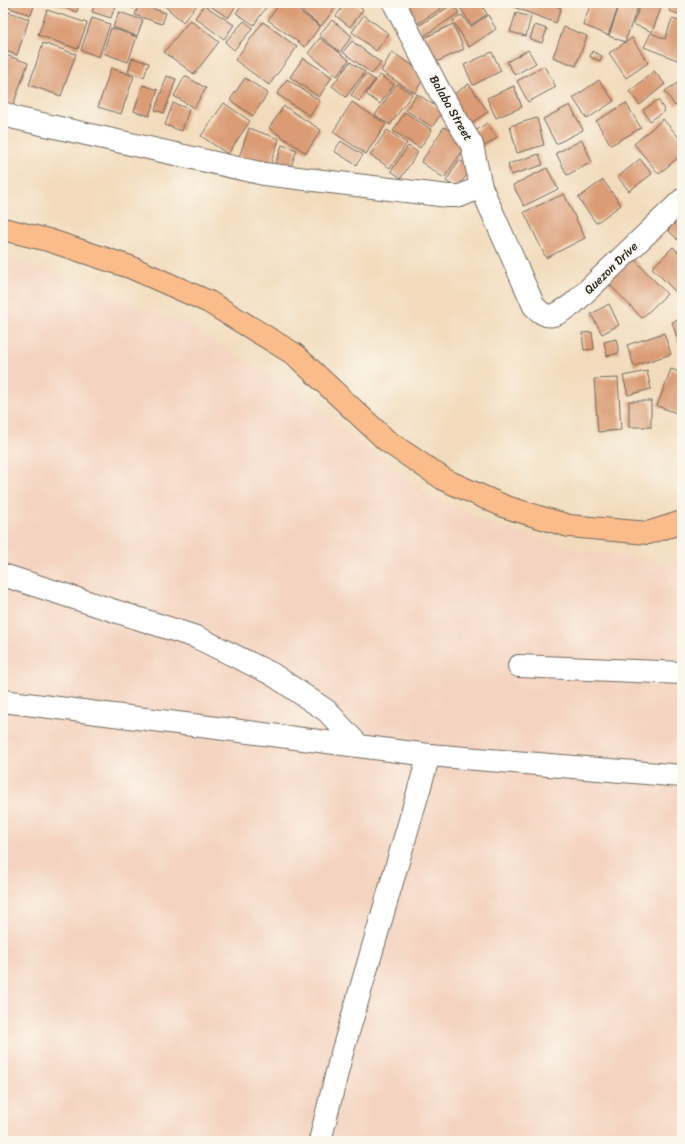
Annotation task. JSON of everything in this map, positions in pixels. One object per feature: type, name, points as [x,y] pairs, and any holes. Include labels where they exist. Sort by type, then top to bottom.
[{"type":"main road","points":[[3,229],[48,240],[130,267],[208,302],[294,354],[387,441],[445,480],[506,507],[569,526],[648,533],[682,522]]},
{"type":"street","name":"Balaba Street","points":[[394,3],[440,92],[472,145],[481,187],[534,306]]},
{"type":"street","points":[[3,113],[264,174],[448,196],[460,196],[481,187]]},
{"type":"street","name":"Quezon Drive","points":[[534,306],[541,314],[549,317],[573,304],[682,200]]},
{"type":"street","points":[[3,575],[196,637],[272,674],[327,711],[359,746]]},
{"type":"street","points":[[519,666],[682,673]]},
{"type":"street","points":[[3,700],[429,755],[682,776]]},
{"type":"street","points":[[320,1141],[340,1060],[429,755]]},
{"type":"shaded area","points":[[3,255],[83,283],[191,327],[298,393],[421,490],[480,519],[576,550],[675,563],[682,562],[682,1141],[3,1141]]},
{"type":"building","points":[[3,3],[35,3],[31,15],[3,6]]},
{"type":"building","points":[[51,3],[79,3],[77,12]]},
{"type":"building","points":[[95,3],[116,3],[111,18],[92,12]]},
{"type":"building","points":[[121,3],[136,3],[134,9]]},
{"type":"building","points":[[161,3],[199,3],[183,22]]},
{"type":"building","points":[[206,3],[238,3],[228,18]]},
{"type":"building","points":[[243,3],[269,3],[254,25],[236,13]]},
{"type":"building","points":[[280,3],[288,3],[320,26],[305,47],[268,20]]},
{"type":"building","points":[[292,3],[339,3],[321,26]]},
{"type":"building","points":[[346,3],[354,3],[363,10],[350,27],[336,16]]},
{"type":"building","points":[[404,3],[449,3],[417,24]]},
{"type":"building","points":[[457,3],[480,3],[487,14],[471,25]]},
{"type":"building","points":[[512,3],[548,3],[561,8],[556,23],[511,6]]},
{"type":"building","points":[[591,3],[620,3],[608,35],[583,25]]},
{"type":"building","points":[[620,3],[639,3],[625,42],[609,36]]},
{"type":"building","points":[[641,3],[663,3],[652,32],[633,24]]},
{"type":"building","points":[[672,3],[682,3],[682,15],[669,11]]},
{"type":"building","points":[[139,4],[166,13],[162,24],[135,15]]},
{"type":"building","points":[[453,4],[459,13],[424,36],[418,26]]},
{"type":"building","points":[[204,5],[234,25],[224,39],[195,18]]},
{"type":"building","points":[[3,10],[29,19],[17,55],[3,50]]},
{"type":"building","points":[[47,10],[87,23],[78,49],[38,35]]},
{"type":"building","points":[[119,12],[143,20],[137,36],[113,27]]},
{"type":"building","points":[[516,13],[531,17],[526,36],[510,32]]},
{"type":"building","points":[[364,15],[389,34],[376,51],[352,32]]},
{"type":"building","points":[[462,15],[470,27],[488,15],[496,29],[469,47],[453,21]]},
{"type":"building","points":[[92,18],[110,24],[99,57],[81,50]]},
{"type":"building","points":[[672,19],[682,22],[682,62],[644,47],[651,33],[665,39]]},
{"type":"building","points":[[190,20],[219,42],[194,74],[164,52]]},
{"type":"building","points":[[332,20],[352,36],[340,52],[319,35]]},
{"type":"building","points":[[244,21],[253,28],[234,50],[225,42]]},
{"type":"building","points":[[263,22],[297,47],[269,85],[235,60]]},
{"type":"building","points":[[453,24],[464,49],[434,63],[422,39]]},
{"type":"building","points":[[535,25],[547,29],[542,43],[530,39]]},
{"type":"building","points":[[564,27],[587,36],[576,66],[553,57]]},
{"type":"building","points":[[111,28],[137,37],[128,62],[103,53]]},
{"type":"building","points":[[320,38],[349,60],[337,76],[308,53]]},
{"type":"building","points":[[632,38],[648,63],[626,78],[609,53]]},
{"type":"building","points":[[352,41],[381,63],[372,74],[343,52]]},
{"type":"building","points":[[43,43],[76,54],[61,96],[29,85]]},
{"type":"building","points":[[528,50],[536,63],[515,75],[507,62]]},
{"type":"building","points":[[592,51],[602,56],[600,61],[590,57]]},
{"type":"building","points":[[392,52],[426,74],[415,93],[381,71]]},
{"type":"building","points":[[492,52],[501,71],[473,85],[464,65]]},
{"type":"building","points":[[3,54],[28,63],[10,114],[3,112]]},
{"type":"building","points":[[132,58],[149,63],[144,77],[128,72]]},
{"type":"building","points":[[303,58],[332,77],[319,97],[290,77]]},
{"type":"building","points":[[350,62],[365,72],[346,97],[332,86]]},
{"type":"building","points":[[544,66],[556,87],[528,102],[517,81]]},
{"type":"building","points":[[111,68],[134,76],[121,114],[98,107]]},
{"type":"building","points":[[654,71],[665,84],[640,105],[629,92]]},
{"type":"building","points":[[366,74],[375,80],[359,101],[351,95]]},
{"type":"building","points":[[380,75],[394,85],[380,104],[366,94]]},
{"type":"building","points":[[167,76],[176,79],[164,113],[155,110]]},
{"type":"building","points":[[185,76],[206,88],[194,108],[174,96]]},
{"type":"building","points":[[245,78],[268,93],[253,116],[230,100]]},
{"type":"building","points":[[287,79],[320,101],[310,116],[277,94]]},
{"type":"building","points":[[599,80],[614,101],[587,119],[573,98]]},
{"type":"building","points":[[682,80],[682,102],[675,106],[665,91]]},
{"type":"building","points":[[397,84],[412,94],[390,125],[375,115]]},
{"type":"building","points":[[469,84],[488,112],[465,127],[446,99]]},
{"type":"building","points":[[143,85],[158,90],[149,116],[134,111]]},
{"type":"building","points":[[514,86],[522,107],[496,118],[487,98]]},
{"type":"building","points":[[417,94],[443,111],[432,127],[406,110]]},
{"type":"building","points":[[658,100],[665,111],[650,121],[643,110]]},
{"type":"building","points":[[352,102],[386,124],[366,154],[333,132]]},
{"type":"building","points":[[173,103],[189,109],[182,131],[165,125]]},
{"type":"building","points":[[224,103],[250,121],[228,154],[201,136]]},
{"type":"building","points":[[626,103],[641,128],[611,145],[596,121]]},
{"type":"building","points":[[570,105],[583,130],[556,144],[543,119]]},
{"type":"building","points":[[284,106],[321,130],[306,153],[269,128]]},
{"type":"building","points":[[405,112],[432,130],[420,148],[393,131]]},
{"type":"building","points":[[537,118],[544,145],[517,153],[510,126]]},
{"type":"building","points":[[663,119],[682,141],[682,154],[659,174],[634,144]]},
{"type":"building","points":[[487,123],[497,138],[480,149],[471,134]]},
{"type":"building","points":[[444,127],[468,143],[444,178],[421,162]]},
{"type":"building","points":[[249,128],[279,139],[267,174],[237,163]]},
{"type":"building","points":[[387,130],[407,143],[390,168],[370,155]]},
{"type":"building","points":[[582,140],[592,162],[567,175],[556,153]]},
{"type":"building","points":[[341,141],[363,155],[356,165],[334,151]]},
{"type":"building","points":[[282,145],[297,150],[289,171],[275,166]]},
{"type":"building","points":[[408,146],[418,152],[401,178],[391,171]]},
{"type":"building","points":[[539,154],[543,165],[511,175],[508,164]]},
{"type":"building","points":[[640,159],[652,174],[629,191],[618,177]]},
{"type":"building","points":[[459,160],[472,168],[457,188],[446,181]]},
{"type":"building","points":[[547,168],[558,189],[524,206],[513,185]]},
{"type":"building","points":[[603,180],[621,205],[596,223],[578,198]]},
{"type":"building","points":[[564,194],[585,238],[546,258],[524,212]]},
{"type":"building","points":[[681,217],[682,219],[682,244],[668,230]]},
{"type":"building","points":[[673,247],[682,256],[682,294],[680,296],[652,268]]},
{"type":"building","points":[[632,257],[667,294],[642,318],[607,282]]},
{"type":"building","points":[[609,304],[619,325],[602,334],[591,314]]},
{"type":"building","points":[[682,319],[682,343],[679,344],[672,322]]},
{"type":"building","points":[[592,332],[594,349],[584,350],[582,333]]},
{"type":"building","points":[[664,333],[671,354],[634,366],[627,345]]},
{"type":"building","points":[[616,339],[619,353],[607,356],[604,342]]},
{"type":"building","points":[[671,369],[682,373],[682,415],[657,406]]},
{"type":"building","points":[[647,371],[651,389],[628,395],[623,376]]},
{"type":"building","points":[[618,378],[621,430],[598,432],[594,379]]},
{"type":"building","points":[[629,401],[651,401],[651,427],[629,427]]}]
